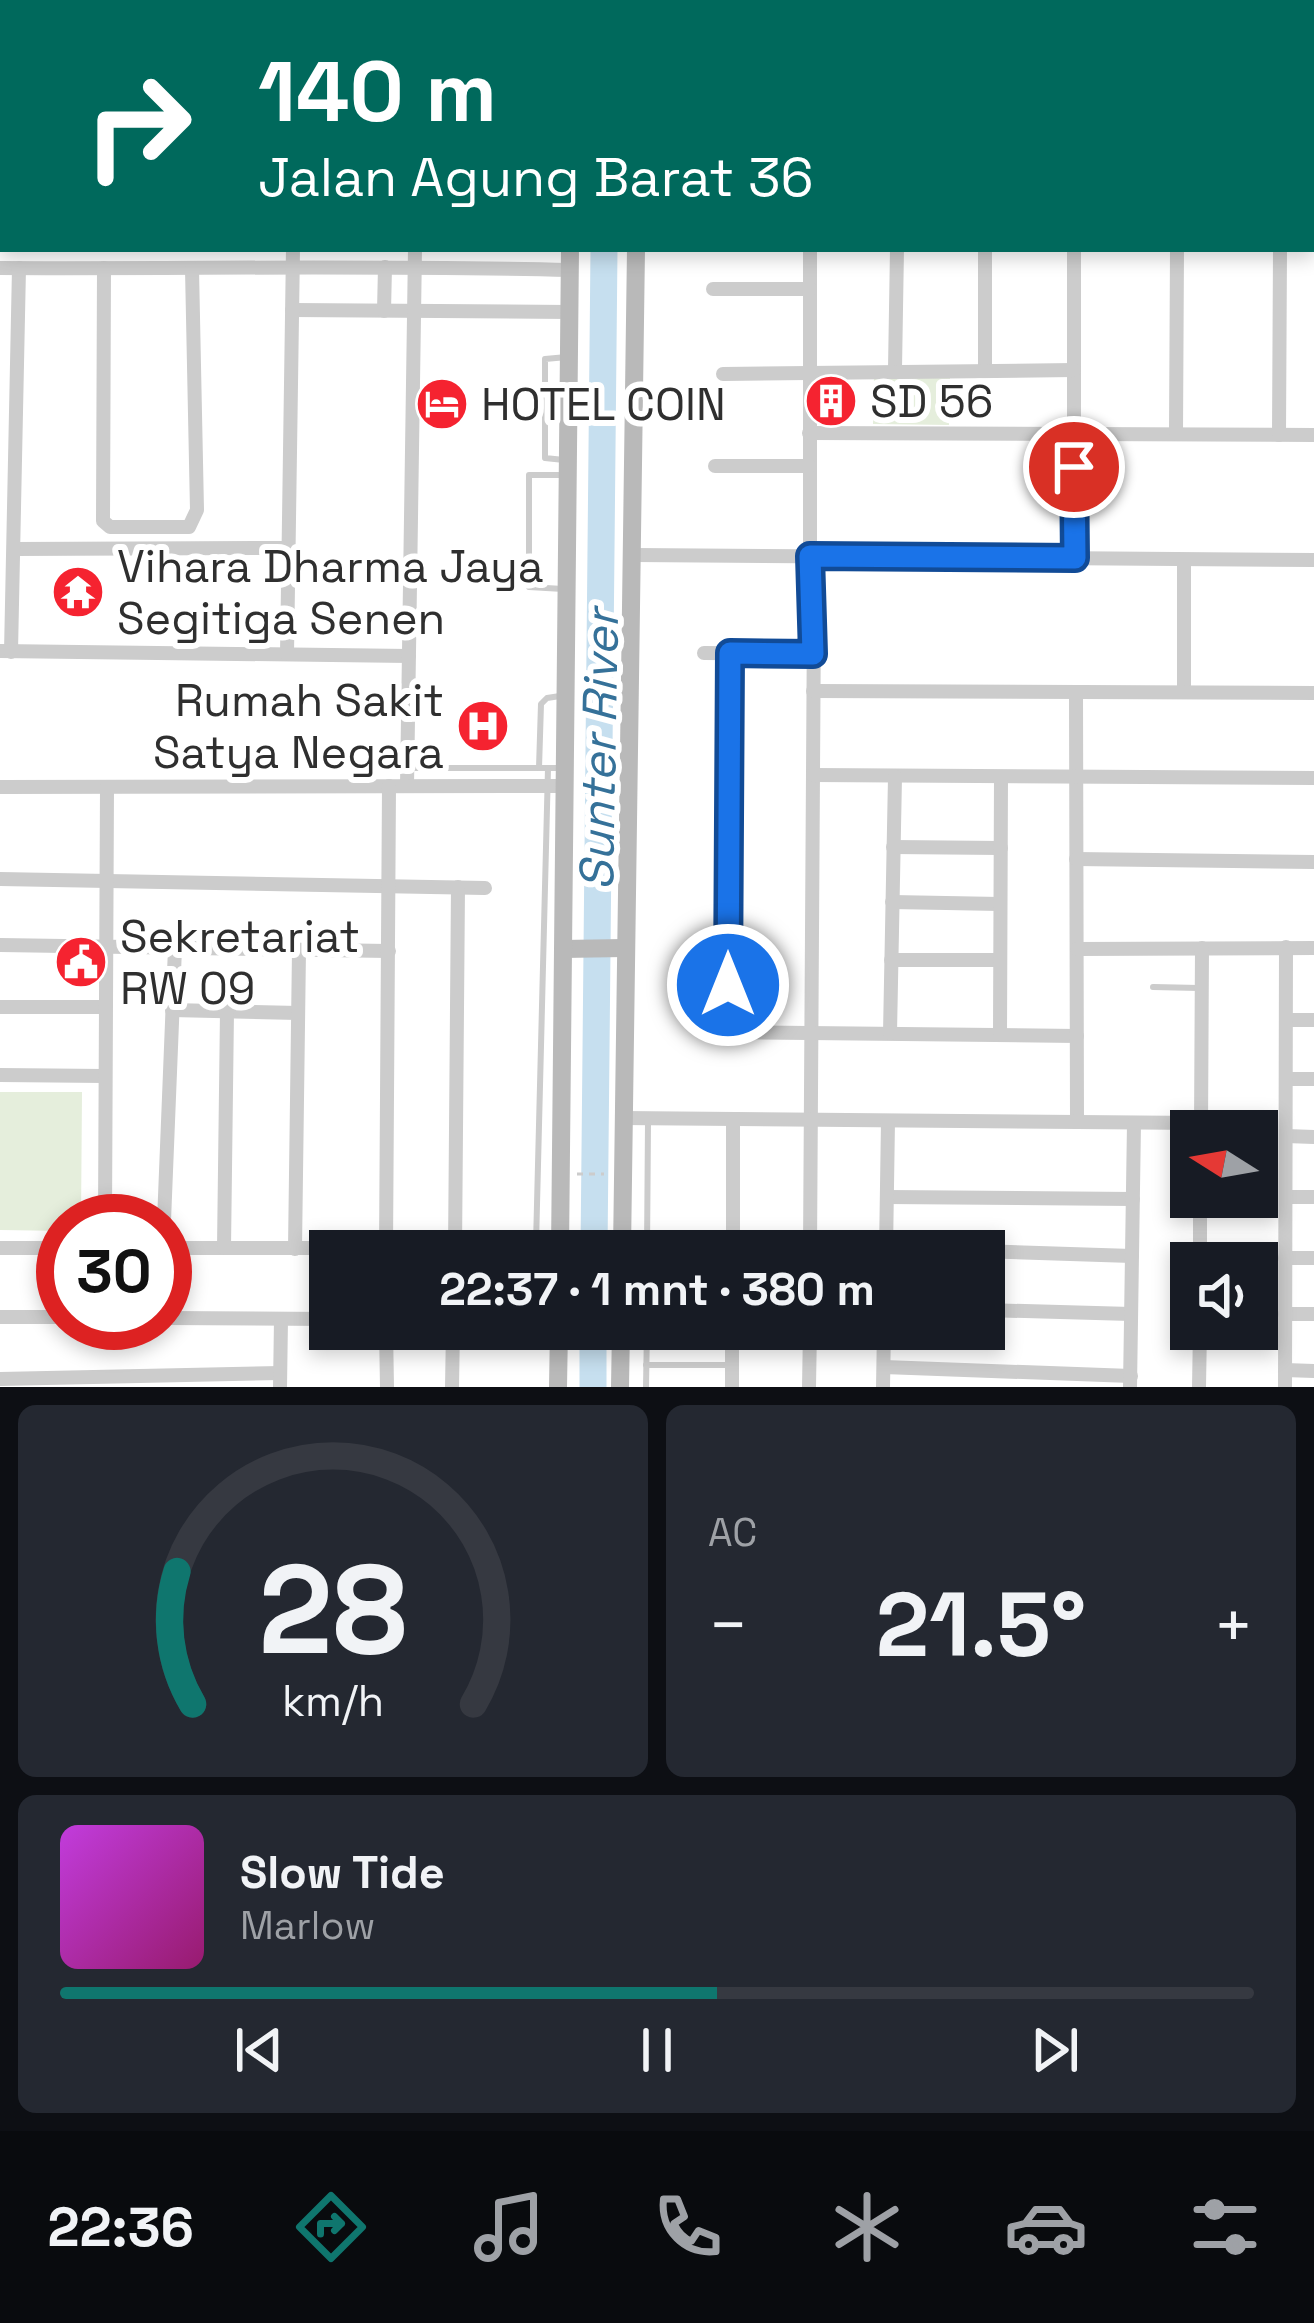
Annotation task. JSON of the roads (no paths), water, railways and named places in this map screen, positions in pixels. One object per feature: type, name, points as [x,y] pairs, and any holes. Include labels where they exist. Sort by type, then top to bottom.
[{"type":"main road","points":[[561,1230],[569,949],[553,775],[566,696],[570,252]]},
{"type":"main road","points":[[622,1230],[620,948],[634,555],[636,252]]},
{"type":"main road","points":[[569,949],[620,948]]},
{"type":"main road","points":[[558,1387],[559,1350]]},
{"type":"main road","points":[[620,1387],[621,1350]]},
{"type":"street","points":[[287,654],[292,252]]},
{"type":"street","points":[[407,786],[415,252]]},
{"type":"street","points":[[810,252],[814,613],[810,1230]]},
{"type":"street","points":[[895,369],[897,252]]},
{"type":"street","points":[[985,252],[985,369]]},
{"type":"street","points":[[1074,252],[1075,558]]},
{"type":"street","points":[[1176,434],[1177,252]]},
{"type":"street","points":[[1279,435],[1280,252]]},
{"type":"street","points":[[384,311],[385,267]]},
{"type":"street","points":[[0,268],[570,270]]},
{"type":"street","points":[[20,268],[14,549],[6,651],[410,656]]},
{"type":"street","points":[[104,268],[103,521],[110,527],[178,530],[189,527],[194,519],[192,269]]},
{"type":"street","points":[[713,289],[810,289]]},
{"type":"street","points":[[292,310],[569,312]]},
{"type":"street","points":[[723,374],[1074,370]]},
{"type":"street","points":[[809,434],[1314,435]]},
{"type":"street","points":[[715,466],[809,466]]},
{"type":"street","points":[[14,549],[288,548]]},
{"type":"street","points":[[634,555],[1314,560]]},
{"type":"street","points":[[1184,560],[1184,692]]},
{"type":"street","points":[[704,653],[813,654]]},
{"type":"street","points":[[730,653],[727,1032],[1077,1036]]},
{"type":"street","points":[[813,691],[1314,693]]},
{"type":"street","points":[[1076,692],[1077,1122]]},
{"type":"street","points":[[0,787],[407,786],[553,775]]},
{"type":"street","points":[[813,776],[1314,778]]},
{"type":"street","points":[[890,1033],[895,777]]},
{"type":"street","points":[[1000,1034],[1001,777]]},
{"type":"street","points":[[386,1230],[389,786]]},
{"type":"street","points":[[104,1194],[107,787]]},
{"type":"street","points":[[893,847],[1000,848]]},
{"type":"street","points":[[1076,859],[1314,862]]},
{"type":"street","points":[[0,879],[485,888]]},
{"type":"street","points":[[455,1230],[458,887]]},
{"type":"street","points":[[892,902],[1000,904]]},
{"type":"street","points":[[0,945],[389,952]]},
{"type":"street","points":[[1286,947],[1285,1379],[1314,1371]]},
{"type":"street","points":[[165,1194],[175,948]]},
{"type":"street","points":[[1201,1110],[1202,948]]},
{"type":"street","points":[[1076,949],[1314,948]]},
{"type":"street","points":[[295,1249],[299,950]]},
{"type":"street","points":[[891,960],[1000,960]]},
{"type":"street","points":[[0,1006],[106,1007]]},
{"type":"street","points":[[172,1010],[298,1013]]},
{"type":"street","points":[[224,1248],[227,1011]]},
{"type":"street","points":[[1286,1020],[1314,1020]]},
{"type":"street","points":[[0,1075],[105,1076]]},
{"type":"street","points":[[1286,1078],[1314,1079]]},
{"type":"street","points":[[622,1118],[1170,1125]]},
{"type":"street","points":[[733,1119],[733,1230]]},
{"type":"street","points":[[886,1230],[888,1120]]},
{"type":"street","points":[[884,1367],[1131,1382],[1134,1123]]},
{"type":"street","points":[[1286,1136],[1314,1137]]},
{"type":"street","points":[[886,1197],[1132,1198]]},
{"type":"street","points":[[1286,1197],[1314,1197]]},
{"type":"street","points":[[192,1248],[309,1249]]},
{"type":"street","points":[[0,1249],[36,1249]]},
{"type":"street","points":[[1005,1252],[1132,1256]]},
{"type":"street","points":[[1285,1258],[1314,1258]]},
{"type":"street","points":[[1005,1311],[1131,1314]]},
{"type":"street","points":[[1285,1314],[1314,1314]]},
{"type":"street","points":[[0,1317],[36,1317]]},
{"type":"street","points":[[192,1318],[309,1319]]},
{"type":"street","points":[[0,1379],[280,1380],[281,1319]]},
{"type":"street","points":[[386,1350],[387,1387]]},
{"type":"street","points":[[452,1387],[453,1350]]},
{"type":"street","points":[[732,1350],[732,1387]]},
{"type":"street","points":[[809,1350],[809,1387]]},
{"type":"street","points":[[884,1350],[884,1387]]},
{"type":"street","points":[[1199,1387],[1200,1350]]},
{"type":"lane","points":[[567,590],[529,587],[530,475],[568,467]]},
{"type":"lane","points":[[407,768],[553,775],[537,1230]]},
{"type":"lane","points":[[1153,987],[1202,988]]},
{"type":"lane","points":[[647,1230],[648,1118]]},
{"type":"lane","points":[[646,1350],[646,1387]]},
{"type":"lane","points":[[646,1365],[732,1365]]},
{"type":"waterway","name":"Sunter River","points":[[594,1230],[604,252]]},
{"type":"waterway","name":"Sunter River","points":[[593,1350],[593,1387]]},
{"type":"place","name":"SD 56","points":[[831,401]]},
{"type":"place","name":"HOTEL COIN","points":[[442,404]]},
{"type":"place","name":"Vihara Dharma Jaya Segitiga Senen","points":[[78,592]]},
{"type":"place","name":"Rumah Sakit Satya Negara","points":[[483,726]]},
{"type":"place","name":"Sekretariat RW 09","points":[[81,962]]}]
